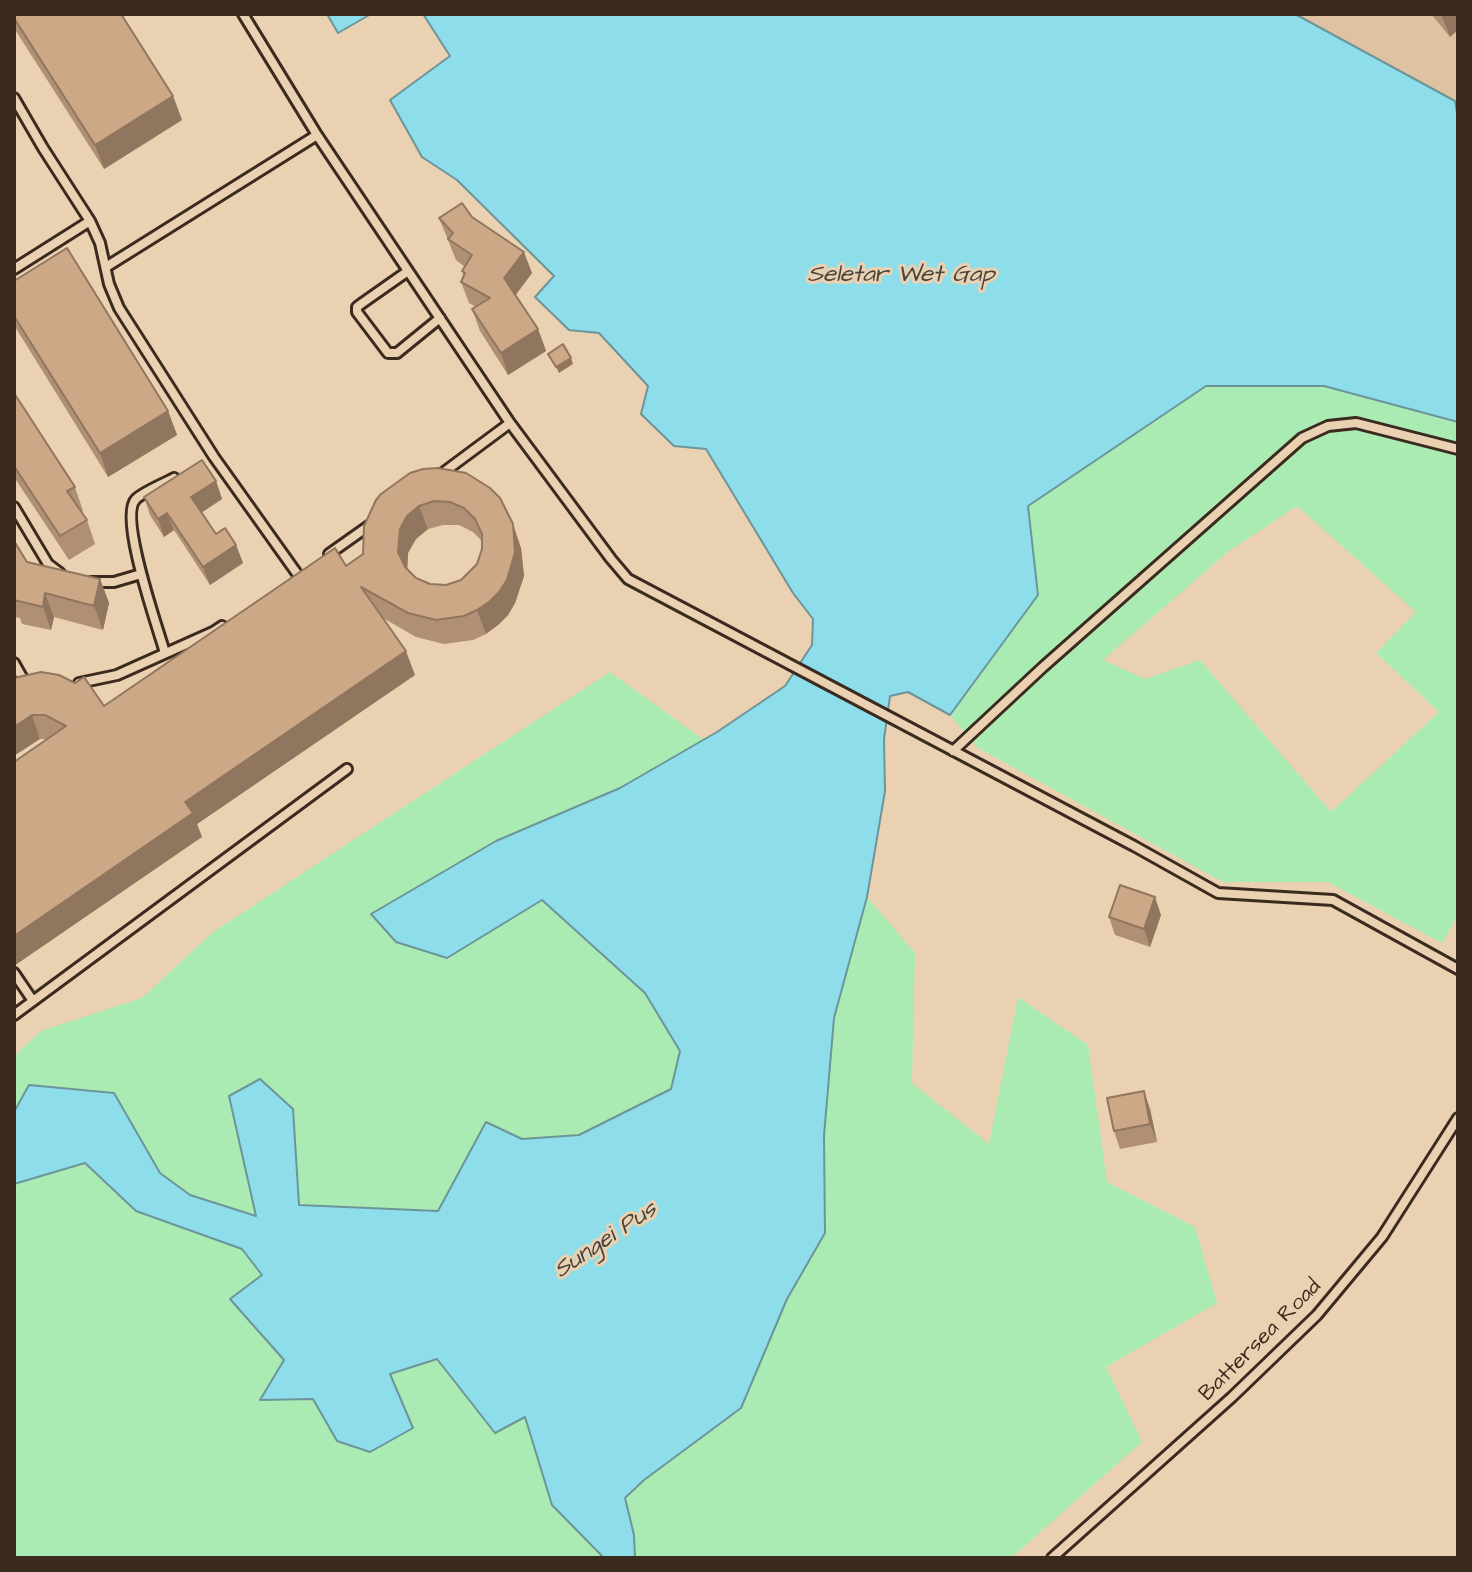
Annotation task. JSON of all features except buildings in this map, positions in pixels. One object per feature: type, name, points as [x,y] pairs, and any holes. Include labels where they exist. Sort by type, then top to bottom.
[{"type":"lane","points":[[243,14],[317,135],[510,423],[628,579],[1120,838],[1218,893],[1333,900],[1458,969]]},
{"type":"lane","points":[[14,98],[90,221],[100,243],[109,284],[119,308],[214,457],[298,575]]},
{"type":"lane","points":[[106,267],[317,135]]},
{"type":"lane","points":[[14,269],[90,221]]},
{"type":"lane","points":[[408,271],[357,307],[357,312],[392,355],[440,318]]},
{"type":"lane","points":[[428,484],[510,423]]},
{"type":"lane","points":[[953,751],[1043,667],[1302,438],[1328,426],[1356,423],[1458,449]]},
{"type":"lane","points":[[201,464],[214,457]]},
{"type":"lane","points":[[165,653],[141,574],[130,525],[130,510],[135,499],[188,471]]},
{"type":"lane","points":[[14,507],[48,564],[72,581]]},
{"type":"lane","points":[[324,557],[377,520]]},
{"type":"lane","points":[[287,583],[311,566]]},
{"type":"lane","points":[[83,582],[114,582],[141,574]]},
{"type":"lane","points":[[74,684],[117,675],[213,632],[235,618]]},
{"type":"lane","points":[[14,663],[32,693],[23,694]]},
{"type":"lane","points":[[14,1015],[347,769]]},
{"type":"lane","points":[[14,973],[33,1001]]},
{"type":"lane","name":"Battersea Road","points":[[1052,1558],[1232,1397],[1317,1315],[1382,1237],[1458,1118]]},
{"type":"shaded area","points":[[1296,14],[1458,14],[1458,103],[1455,101]]},
{"type":"green space","points":[[1206,386],[1324,386],[1458,422],[1458,915],[1442,943],[1328,882],[1223,882],[978,748],[950,715],[1038,595],[1028,506]],"holes":[[[1297,506],[1416,612],[1376,653],[1439,712],[1331,812],[1200,660],[1145,679],[1103,660],[1229,551]]]},
{"type":"green space","points":[[610,672],[704,740],[620,788],[496,841],[371,914],[447,958],[542,900],[645,993],[680,1051],[671,1089],[579,1135],[522,1139],[486,1123],[438,1211],[299,1206],[293,1109],[229,1096],[257,1216],[190,1195],[160,1173],[114,1093],[29,1085],[14,1112],[14,1056],[41,1031],[142,998],[213,932]]},
{"type":"green space","points":[[867,897],[915,953],[912,1083],[989,1144],[1018,997],[1088,1045],[1107,1182],[1195,1227],[1217,1303],[1106,1367],[1142,1442],[1011,1558],[635,1558],[634,1535],[625,1498],[644,1480],[787,1299],[824,1234],[824,1136],[834,1018]]},
{"type":"green space","points":[[85,1163],[136,1211],[242,1249],[262,1275],[231,1299],[313,1399],[412,1428],[390,1374],[437,1359],[495,1433],[525,1417],[552,1505],[604,1558],[14,1558],[14,1184]]},
{"type":"water","points":[[327,14],[371,14],[338,33]]},
{"type":"water","name":"Seletar Wet Gap","points":[[423,14],[1295,14],[1455,101],[1458,119],[1458,422],[1324,386],[1206,386],[1028,506],[1038,595],[950,715],[908,692],[890,696],[884,739],[885,791],[867,897],[834,1018],[824,1136],[825,1233],[787,1299],[741,1408],[644,1480],[625,1498],[634,1535],[635,1558],[604,1558],[552,1505],[525,1417],[495,1433],[437,1359],[390,1374],[413,1428],[370,1452],[337,1441],[313,1399],[260,1400],[284,1360],[230,1299],[262,1275],[242,1249],[136,1211],[85,1163],[14,1184],[14,1112],[29,1085],[114,1093],[160,1173],[190,1195],[256,1216],[229,1096],[260,1079],[293,1109],[299,1205],[438,1211],[486,1122],[522,1139],[579,1135],[671,1089],[680,1051],[645,993],[542,900],[447,958],[396,942],[371,914],[496,841],[620,788],[717,732],[785,686],[812,645],[813,619],[793,593],[706,449],[674,446],[641,414],[648,386],[599,333],[569,330],[535,297],[554,276],[457,180],[422,157],[390,100],[450,56]]},
{"type":"water label","name":"Sungei Pus","points":[[606,1241]]}]
